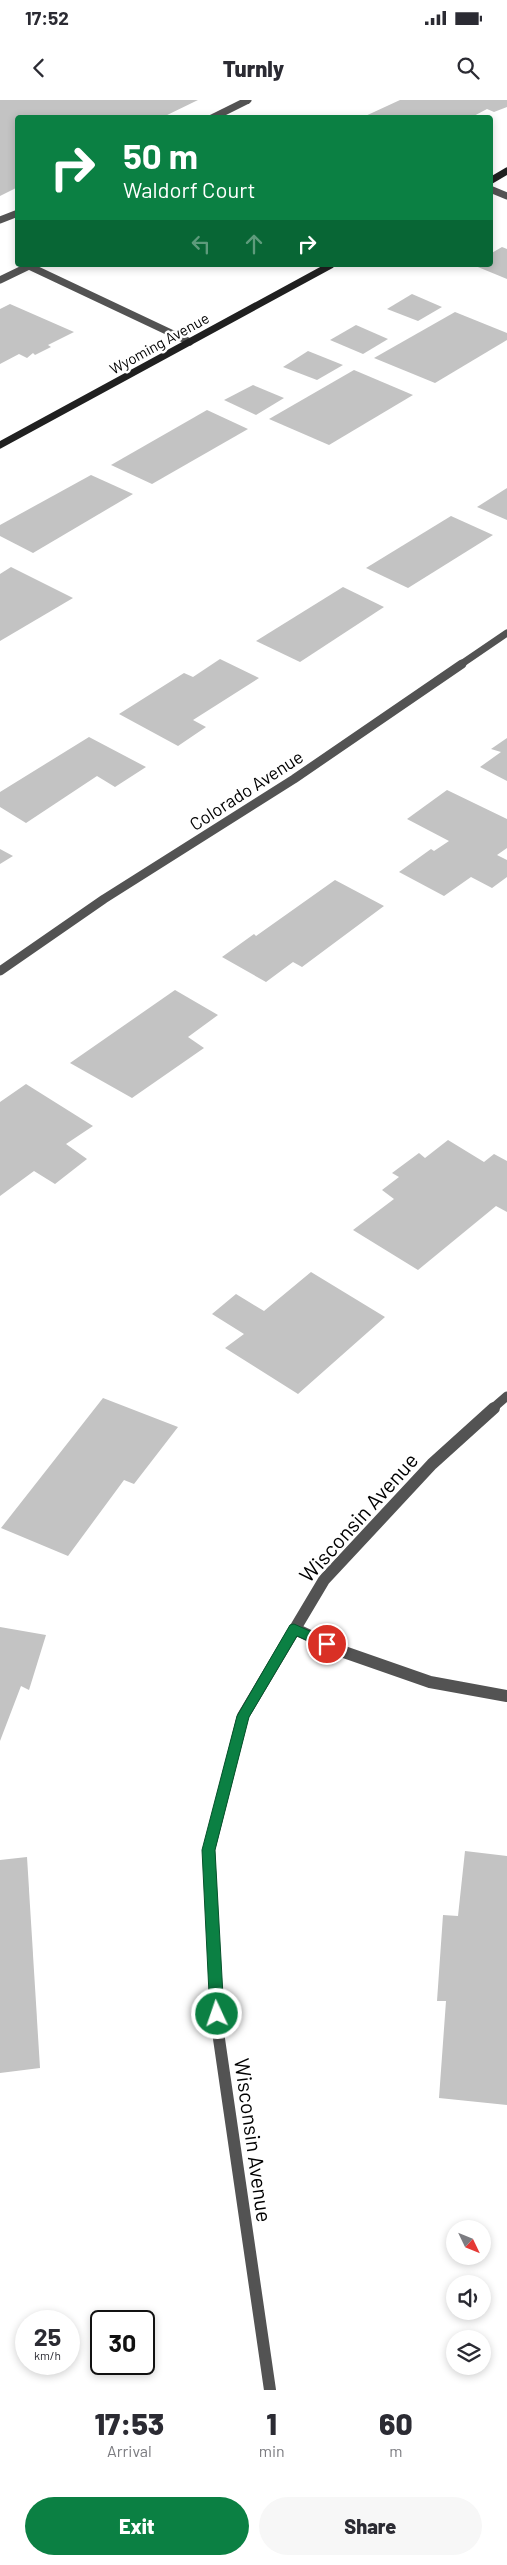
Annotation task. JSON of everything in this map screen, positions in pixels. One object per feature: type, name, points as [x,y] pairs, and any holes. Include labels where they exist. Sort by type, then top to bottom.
[{"type":"street","points":[[218,115],[248,100]]},
{"type":"street","points":[[493,179],[507,171]]},
{"type":"street","points":[[493,190],[507,196]]},
{"type":"street","points":[[0,220],[15,214]]},
{"type":"street","points":[[0,280],[27,267]]},
{"type":"street","points":[[31,267],[190,342]]},
{"type":"street","name":"Wyoming Avenue","points":[[0,445],[327,267]]},
{"type":"street","name":"Colorado Avenue","points":[[0,971],[104,899],[294,779],[507,633]]},
{"type":"street","name":"Wisconsin Avenue","points":[[270,2390],[218,2032],[209,1850],[243,1716],[324,1580],[432,1464],[507,1396]]},
{"type":"street","points":[[294,1629],[344,1652],[430,1682],[507,1696]]},
{"type":"building","points":[[0,100],[198,100],[167,115],[15,115],[15,188],[0,196]]},
{"type":"building","points":[[400,100],[507,100],[507,107],[494,112],[487,109],[476,115],[368,115]]},
{"type":"building","points":[[502,247],[507,249],[507,279],[478,267],[493,267],[493,252]]},
{"type":"building","points":[[412,294],[442,307],[418,321],[387,309]]},
{"type":"building","points":[[10,304],[74,332],[48,345],[51,347],[35,355],[33,353],[27,358],[19,354],[0,364],[0,309]]},
{"type":"building","points":[[455,312],[507,333],[507,340],[435,383],[374,358]]},
{"type":"building","points":[[356,325],[388,339],[363,354],[330,340]]},
{"type":"building","points":[[308,351],[343,365],[317,380],[283,367]]},
{"type":"building","points":[[354,370],[413,395],[329,445],[269,419]]},
{"type":"building","points":[[253,385],[284,398],[256,415],[224,400]]},
{"type":"building","points":[[207,410],[248,429],[152,484],[111,465]]},
{"type":"building","points":[[91,475],[133,494],[33,553],[0,536],[0,525]]},
{"type":"building","points":[[507,488],[507,520],[477,507]]},
{"type":"building","points":[[451,516],[493,535],[408,588],[366,568]]},
{"type":"building","points":[[11,567],[73,598],[0,641],[0,574]]},
{"type":"building","points":[[343,587],[384,607],[300,662],[256,641]]},
{"type":"building","points":[[220,659],[259,678],[193,720],[206,727],[178,746],[119,714],[184,673],[193,677]]},
{"type":"building","points":[[89,737],[146,767],[115,787],[97,776],[26,823],[0,807],[0,792]]},
{"type":"building","points":[[507,738],[507,781],[480,767],[501,752],[491,749]]},
{"type":"building","points":[[447,790],[507,819],[507,848],[497,855],[507,860],[507,877],[492,888],[471,877],[444,896],[399,872],[431,849],[434,851],[449,841],[407,819]]},
{"type":"building","points":[[0,849],[13,856],[0,864]]},
{"type":"building","points":[[335,880],[384,906],[302,967],[293,962],[266,982],[222,957],[254,934],[256,936]]},
{"type":"building","points":[[175,990],[218,1015],[188,1037],[204,1048],[132,1098],[70,1063]]},
{"type":"building","points":[[26,1084],[93,1126],[66,1144],[87,1159],[55,1184],[34,1171],[0,1196],[0,1102]]},
{"type":"building","points":[[448,1140],[484,1162],[494,1154],[507,1161],[507,1212],[496,1206],[418,1270],[353,1230],[394,1199],[382,1190],[399,1177],[392,1173],[419,1153],[425,1158]]},
{"type":"building","points":[[311,1272],[385,1317],[298,1394],[225,1348],[244,1334],[212,1314],[236,1294],[264,1311]]},
{"type":"building","points":[[103,1398],[178,1427],[134,1484],[124,1480],[68,1556],[1,1528]]},
{"type":"building","points":[[0,1627],[46,1635],[29,1690],[21,1686],[0,1741]]},
{"type":"building","points":[[465,1851],[507,1856],[507,2105],[439,2098],[446,2001],[437,2001],[443,1915],[458,1916]]},
{"type":"building","points":[[27,1857],[40,2068],[0,2073],[0,1860]]},
{"type":"route","points":[[217,2014],[209,1850],[243,1716],[294,1629],[327,1644]]}]
